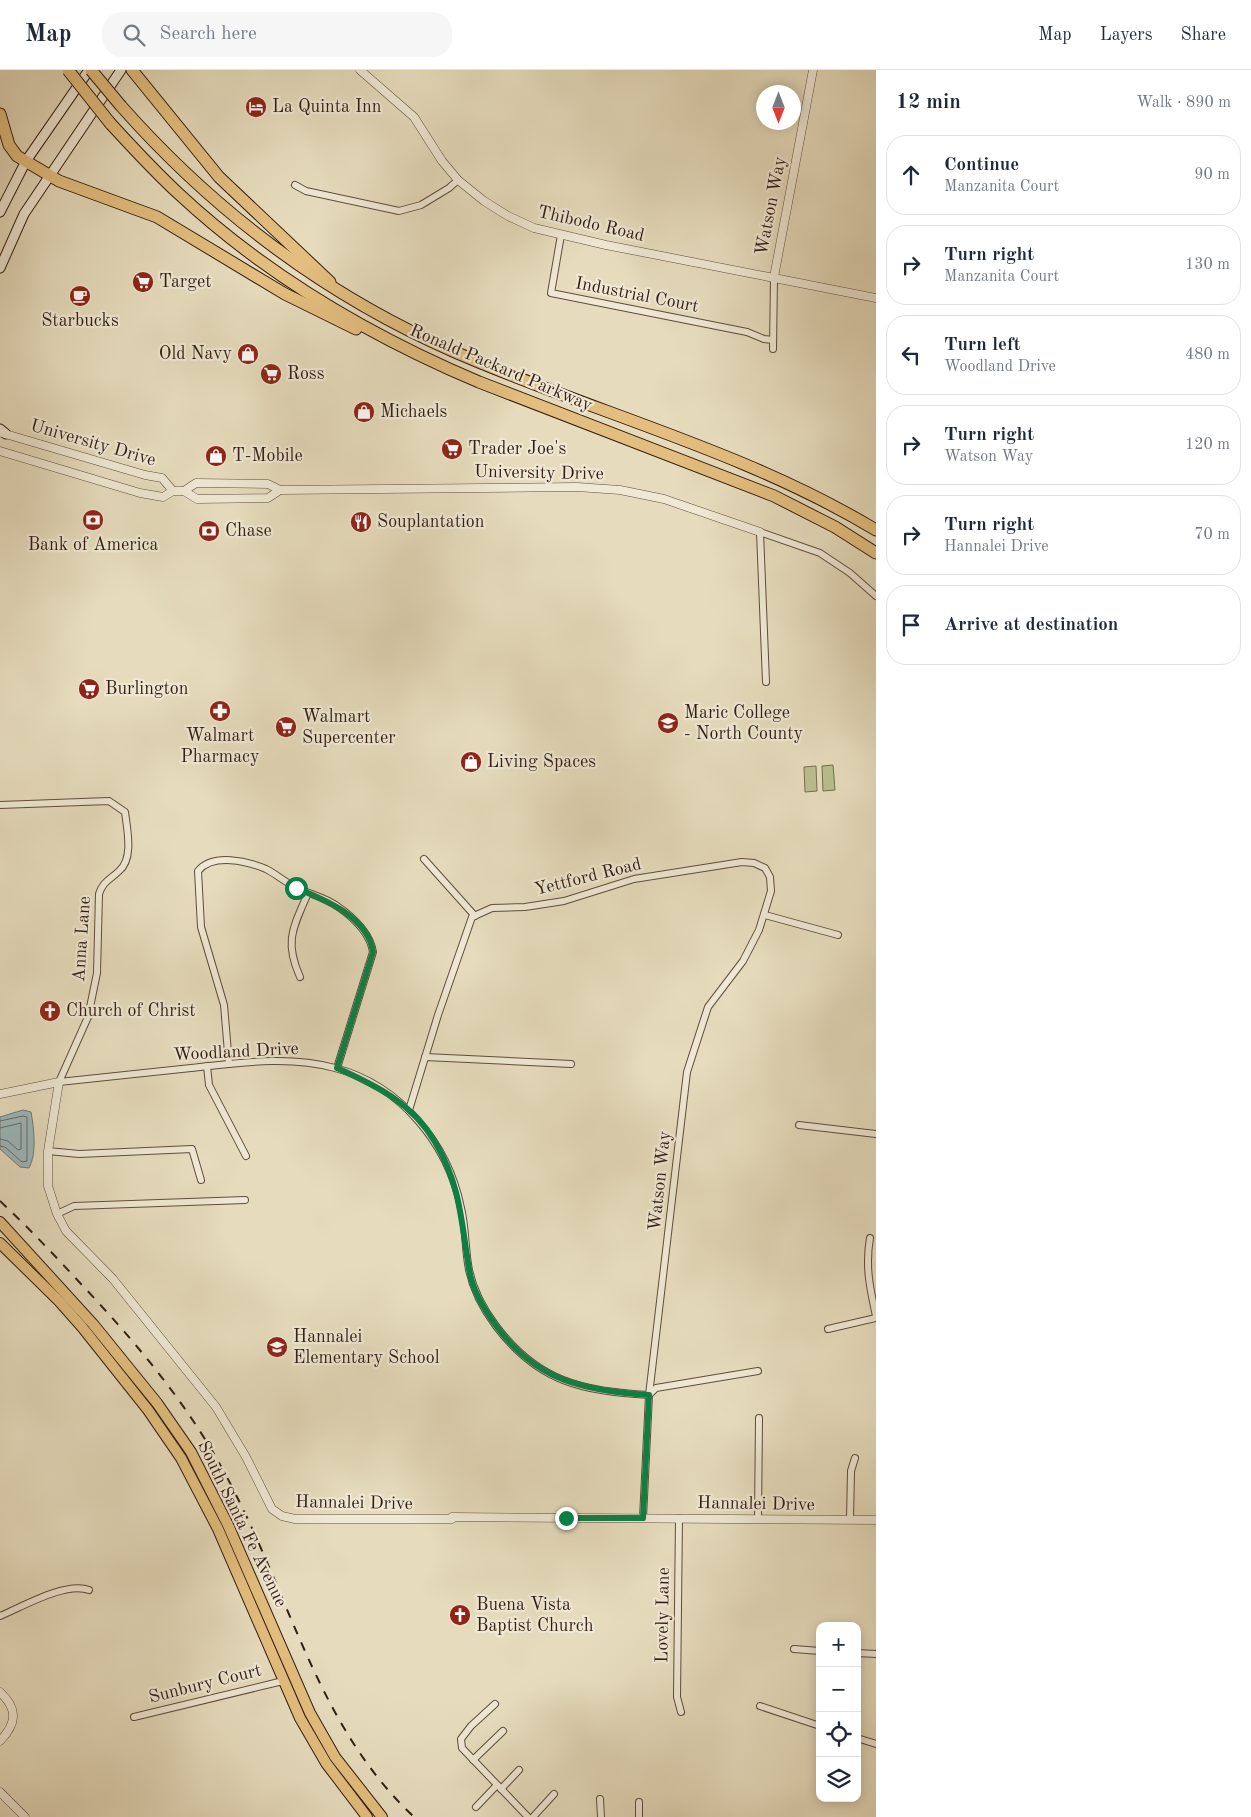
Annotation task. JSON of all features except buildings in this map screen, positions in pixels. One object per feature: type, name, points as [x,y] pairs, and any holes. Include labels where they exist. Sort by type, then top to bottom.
[{"type":"highway","name":"Ronald Packard Parkway","points":[[68,70],[110,122],[178,194],[248,251],[327,306],[424,358],[479,382],[774,496],[835,527],[876,553]]},
{"type":"highway","name":"Ronald Packard Parkway","points":[[90,70],[178,167],[237,219],[298,264],[399,326],[463,355],[774,476],[876,530]]},
{"type":"highway","points":[[132,70],[219,177],[271,228],[320,270],[338,290]]},
{"type":"highway","points":[[0,114],[9,145],[17,156],[58,181],[157,217],[301,303],[334,320],[424,358]]},
{"type":"main road","points":[[0,212],[26,161],[90,70]]},
{"type":"main road","points":[[0,268],[24,214],[121,70]]},
{"type":"main road","name":"South Santa Fe Avenue","points":[[0,1222],[94,1324],[157,1403],[191,1452],[228,1524],[310,1713],[335,1757],[382,1817]]},
{"type":"main road","points":[[0,1232],[19,1243]]},
{"type":"main road","name":"South Santa Fe Avenue","points":[[0,1242],[59,1301],[85,1331],[148,1410],[182,1458],[217,1528],[300,1718],[316,1746],[367,1817]]},
{"type":"street","name":"Thibodo Road","points":[[360,70],[414,117],[442,161],[458,180],[484,201],[508,216],[534,228],[876,298]]},
{"type":"street","name":"Watson Way","points":[[774,349],[774,277],[813,70]]},
{"type":"street","points":[[295,185],[306,191],[399,211],[421,205],[449,188],[458,180]]},
{"type":"street","name":"Industrial Court","points":[[561,235],[551,293],[747,332],[764,339],[773,340]]},
{"type":"street","name":"University Drive","points":[[2,432],[145,475],[162,478],[173,491]]},
{"type":"street","name":"University Drive","points":[[0,451],[140,493],[163,497],[173,491],[184,491],[197,499],[268,498],[280,490]]},
{"type":"street","name":"University Drive","points":[[184,491],[196,483],[268,484],[280,490],[570,487],[620,490],[664,499],[789,542],[827,558],[850,573],[876,596]]},
{"type":"street","points":[[760,532],[766,682]]},
{"type":"street","name":"Anna Lane","points":[[0,805],[109,801],[125,812],[128,840],[125,861],[120,871],[102,885],[99,894],[97,973],[88,1017],[59,1082]]},
{"type":"street","points":[[409,1110],[464,935],[472,917],[475,916],[424,859]]},
{"type":"street","points":[[230,1064],[224,1005],[201,927],[198,871],[203,865],[210,862],[245,862],[266,870],[336,906],[371,940],[373,952],[337,1068]]},
{"type":"street","name":"Yettford Road","points":[[475,916],[492,908],[525,907],[564,901],[634,879],[742,862],[754,863],[765,868]]},
{"type":"street","name":"Watson Way","points":[[643,1518],[649,1395],[687,1072],[708,1007],[743,961],[765,915],[770,891],[770,877],[765,868]]},
{"type":"street","points":[[300,978],[292,959],[291,938],[308,893]]},
{"type":"street","points":[[765,915],[838,935]]},
{"type":"street","points":[[425,1057],[571,1064]]},
{"type":"street","name":"Woodland Drive","points":[[0,1100],[4,1094],[32,1086],[59,1082],[207,1066],[275,1061],[306,1062],[337,1068],[378,1086],[409,1110],[435,1141],[450,1169],[461,1207],[472,1280],[487,1314],[508,1342],[526,1360],[558,1378],[586,1388],[649,1395]]},
{"type":"street","points":[[207,1066],[209,1085],[246,1156]]},
{"type":"street","name":"Hannalei Drive","points":[[59,1082],[48,1151],[48,1186],[57,1214],[66,1231],[113,1279],[216,1408],[246,1457],[272,1508],[282,1516],[308,1520],[452,1519],[452,1517],[876,1520]]},
{"type":"street","points":[[799,1126],[876,1134]]},
{"type":"street","points":[[48,1151],[79,1154],[192,1149],[201,1180]]},
{"type":"street","points":[[57,1214],[74,1206],[244,1200]]},
{"type":"street","points":[[828,1329],[876,1317],[868,1284],[867,1257],[870,1238]]},
{"type":"street","points":[[649,1395],[656,1388],[758,1370]]},
{"type":"street","points":[[758,1519],[759,1418]]},
{"type":"street","points":[[850,1520],[851,1471],[855,1458]]},
{"type":"street","name":"Lovely Lane","points":[[679,1518],[677,1697],[681,1712]]},
{"type":"street","points":[[0,1616],[69,1588],[83,1587],[90,1590]]},
{"type":"street","points":[[794,1649],[816,1651]]},
{"type":"street","points":[[861,1653],[876,1654]]},
{"type":"street","name":"Sunbury Court","points":[[134,1717],[283,1681]]},
{"type":"street","points":[[0,1692],[12,1707],[13,1724],[0,1741]]},
{"type":"street","points":[[495,1704],[471,1726],[461,1739],[462,1748],[524,1816]]},
{"type":"street","points":[[760,1706],[816,1725]]},
{"type":"street","points":[[473,1760],[503,1731]]},
{"type":"street","points":[[861,1739],[876,1744]]},
{"type":"street","points":[[476,1807],[519,1770]]},
{"type":"street","points":[[0,1792],[25,1817]]},
{"type":"street","points":[[534,1817],[554,1794]]},
{"type":"street","points":[[600,1799],[601,1817]]},
{"type":"street","points":[[639,1802],[639,1817]]},
{"type":"green space","points":[[833,765],[835,790],[823,791],[822,766]]},
{"type":"green space","points":[[816,766],[817,791],[805,792],[804,767]]},
{"type":"water","points":[[23,1110],[31,1112],[33,1126],[34,1148],[29,1168],[20,1167],[0,1149],[0,1117]]},
{"type":"railway","points":[[0,1201],[42,1242],[104,1309],[147,1358],[186,1410],[204,1437],[236,1495],[311,1665],[332,1706],[355,1745],[382,1783],[414,1817]]},
{"type":"place","name":"La Quinta Inn","points":[[256,107]]},
{"type":"place","name":"Target","points":[[143,282]]},
{"type":"place","name":"Starbucks","points":[[80,296]]},
{"type":"place","name":"Old Navy","points":[[248,354]]},
{"type":"place","name":"Ross","points":[[271,374]]},
{"type":"place","name":"Michaels","points":[[364,412]]},
{"type":"place","name":"Trader Joe's","points":[[452,449]]},
{"type":"place","name":"T-Mobile","points":[[216,456]]},
{"type":"place","name":"Bank of America","points":[[93,520]]},
{"type":"place","name":"Souplantation","points":[[361,522]]},
{"type":"place","name":"Chase","points":[[209,531]]},
{"type":"place","name":"Burlington","points":[[89,689]]},
{"type":"place","name":"Walmart Pharmacy","points":[[220,711]]},
{"type":"place","name":"Maric College - North County","points":[[668,723]]},
{"type":"place","name":"Walmart Supercenter","points":[[286,727]]},
{"type":"place","name":"Living Spaces","points":[[471,762]]},
{"type":"place","name":"Church of Christ","points":[[50,1011]]},
{"type":"place","name":"Hannalei Elementary School","points":[[277,1347]]},
{"type":"place","name":"Buena Vista Baptist Church","points":[[460,1615]]},
{"type":"route","points":[[296,888],[336,906],[371,940],[373,952],[337,1068],[378,1086],[418,1118],[435,1141],[450,1169],[461,1207],[469,1269],[487,1314],[508,1342],[526,1360],[558,1378],[586,1388],[649,1395],[643,1518],[566,1518]]}]
